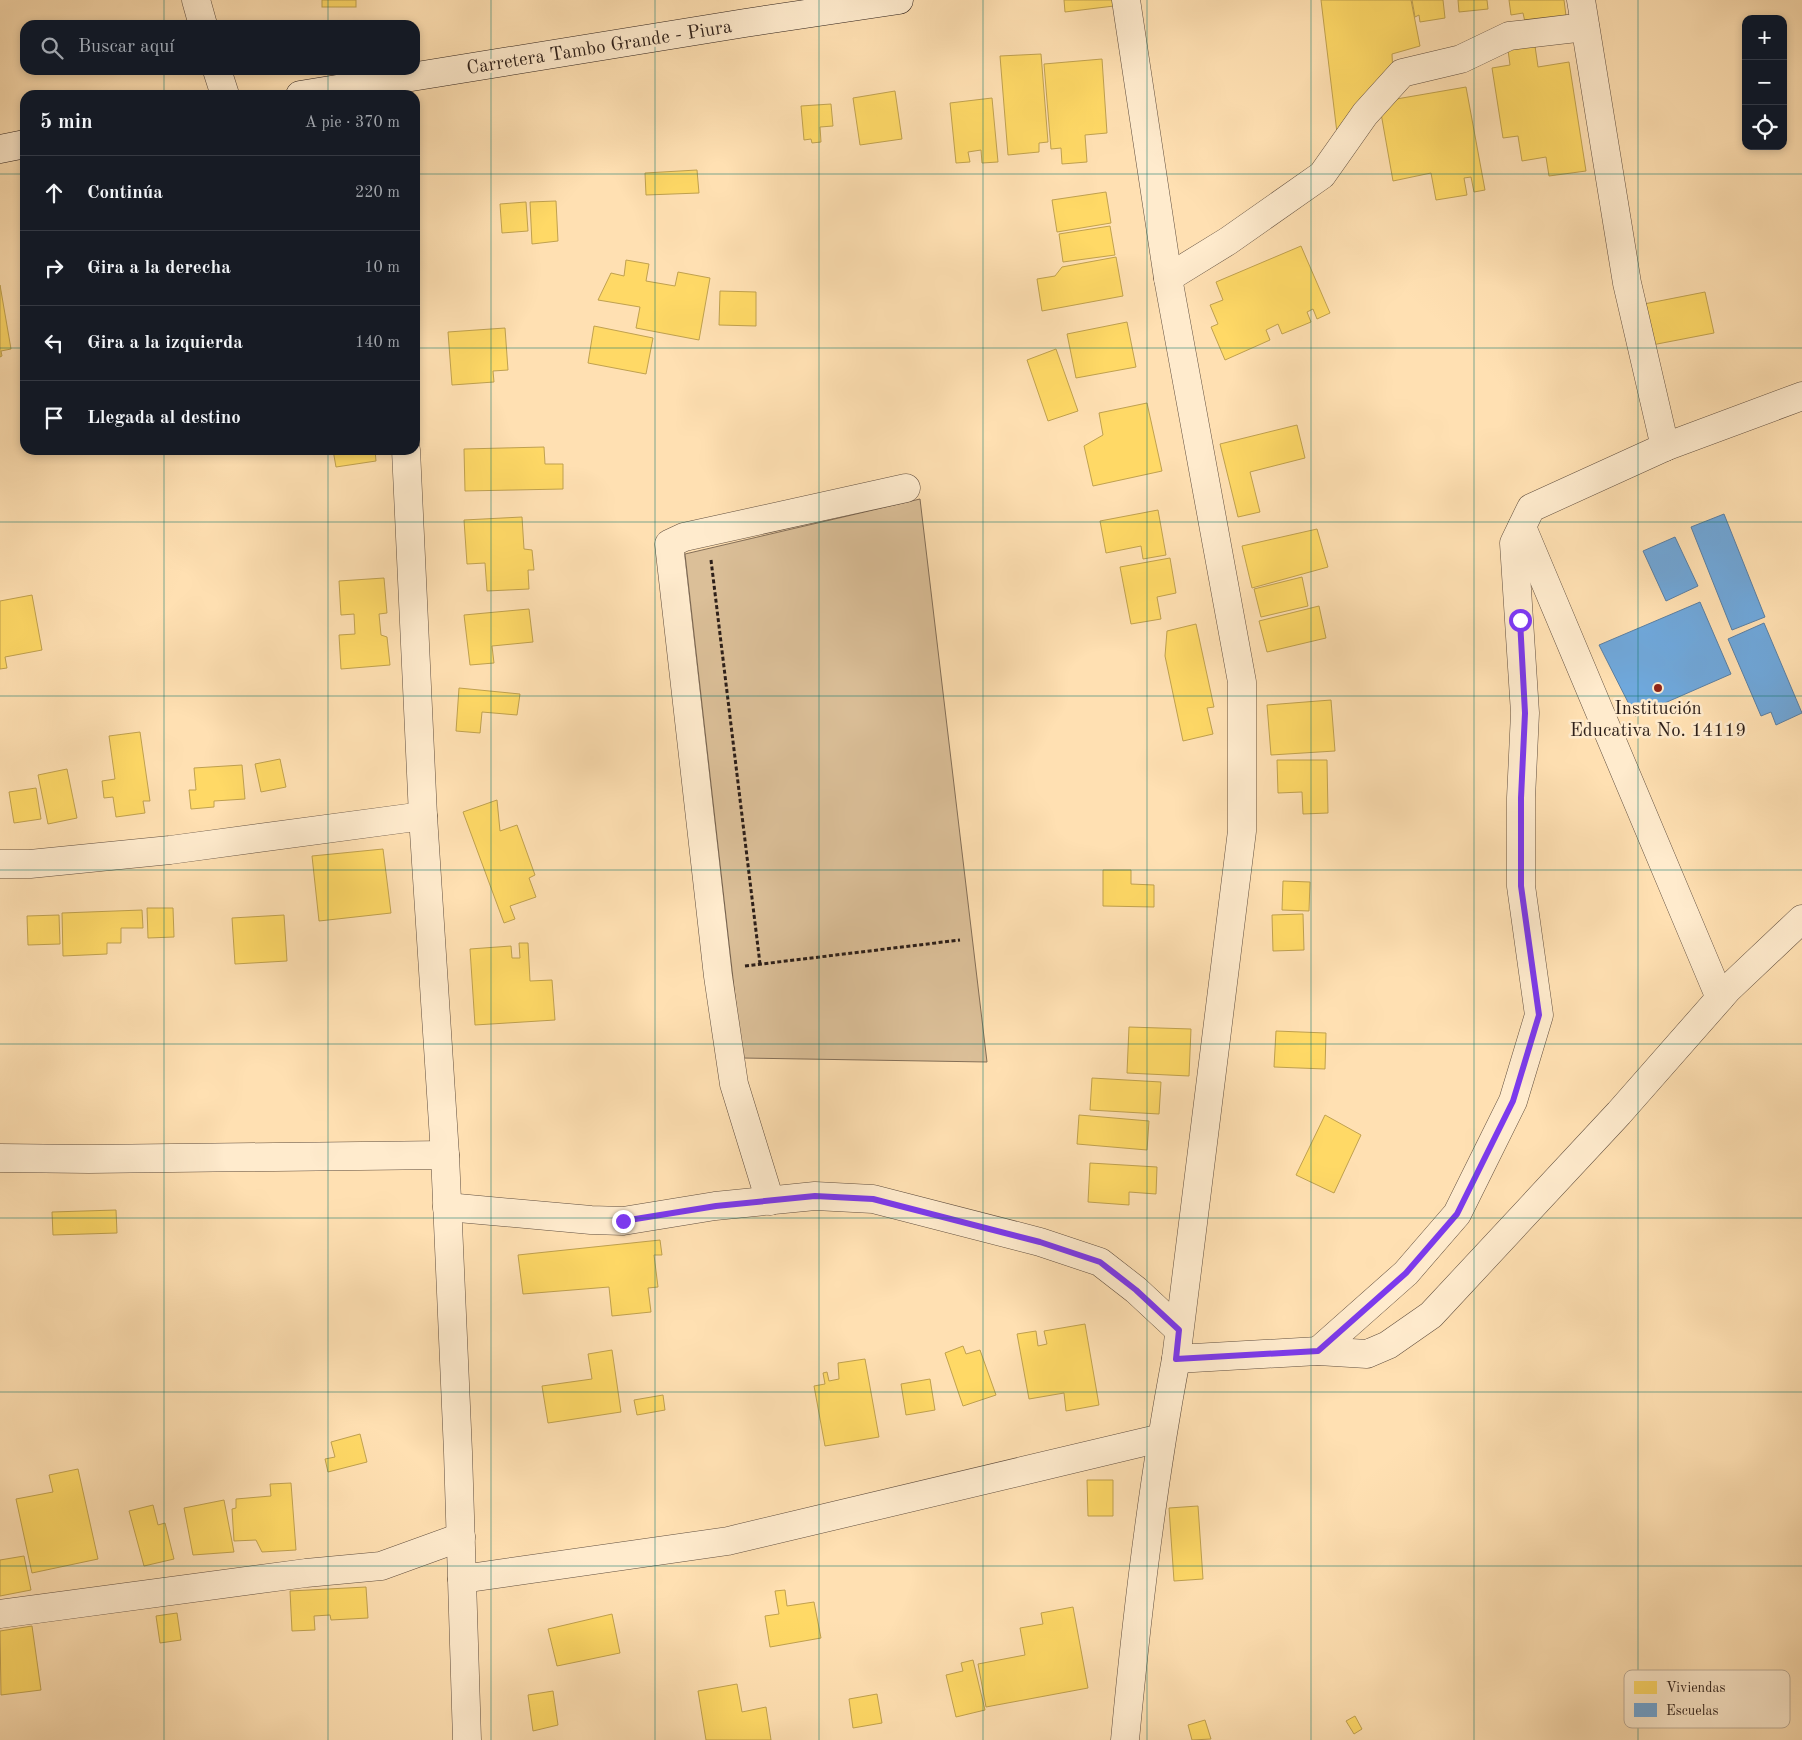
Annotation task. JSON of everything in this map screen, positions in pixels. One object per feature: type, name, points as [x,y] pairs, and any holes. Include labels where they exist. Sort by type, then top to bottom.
[{"type":"street","points":[[196,0],[202,20]]},
{"type":"street","name":"Carretera Tambo Grande - Piura","points":[[364,90],[899,0]]},
{"type":"street","points":[[1118,1739],[1136,1625],[1161,1438],[1176,1359],[1242,831],[1242,682],[1168,278],[1126,0]]},
{"type":"street","points":[[1581,0],[1627,283],[1665,447]]},
{"type":"street","points":[[1168,278],[1228,240],[1322,175],[1365,114],[1402,73],[1462,59],[1509,36],[1585,27]]},
{"type":"street","points":[[219,75],[223,90]]},
{"type":"street","points":[[0,149],[20,145]]},
{"type":"street","points":[[1318,1351],[1406,1273],[1457,1214],[1513,1101],[1539,1015],[1521,886],[1521,798],[1525,713],[1514,544],[1531,508],[1665,447],[1802,396]]},
{"type":"street","points":[[406,455],[423,816],[445,1155],[461,1537],[467,1740]]},
{"type":"street","points":[[770,1201],[734,1084],[717,969],[669,544],[684,537],[906,488]]},
{"type":"street","points":[[1522,527],[1720,998]]},
{"type":"street","points":[[0,864],[30,864],[170,850],[423,816]]},
{"type":"street","points":[[1176,1359],[1318,1351],[1367,1354],[1388,1345],[1431,1315],[1619,1113],[1720,998],[1802,919]]},
{"type":"street","points":[[0,1158],[89,1159],[445,1155]]},
{"type":"street","points":[[447,1207],[590,1220],[623,1221],[716,1206],[815,1196],[873,1199],[1040,1242],[1100,1262],[1136,1290],[1179,1330]]},
{"type":"street","points":[[462,1579],[728,1541],[1161,1438]]},
{"type":"street","points":[[0,1614],[296,1574],[381,1566],[461,1537]]},
{"type":"path","points":[[710,554],[760,964]]},
{"type":"path","points":[[717,969],[960,940]]},
{"type":"shaded area","points":[[920,499],[987,1062],[742,1058],[685,554]]},
{"type":"building: Viviendas","points":[[322,0],[356,0],[356,7],[322,7]]},
{"type":"building: Viviendas","points":[[1064,0],[1113,0],[1114,6],[1065,12]]},
{"type":"building: Viviendas","points":[[1321,0],[1411,0],[1420,46],[1392,54],[1393,75],[1337,133]]},
{"type":"building: Viviendas","points":[[1412,0],[1443,0],[1445,18],[1420,22],[1419,15],[1415,17]]},
{"type":"building: Viviendas","points":[[1458,0],[1487,0],[1488,9],[1459,12]]},
{"type":"building: Viviendas","points":[[1509,0],[1564,0],[1566,16],[1525,22],[1523,13],[1511,15]]},
{"type":"building: Viviendas","points":[[1535,46],[1538,67],[1569,62],[1586,171],[1549,176],[1546,157],[1522,161],[1518,136],[1503,138],[1492,68],[1510,65],[1508,50]]},
{"type":"building: Viviendas","points":[[1041,54],[1048,142],[1039,143],[1039,152],[1008,155],[1000,56]]},
{"type":"building: Viviendas","points":[[1102,59],[1107,133],[1085,135],[1087,162],[1062,164],[1061,148],[1051,149],[1044,64]]},
{"type":"building: Viviendas","points":[[1466,87],[1485,190],[1474,192],[1471,177],[1464,178],[1467,195],[1436,200],[1431,173],[1393,181],[1379,102]]},
{"type":"building: Viviendas","points":[[895,91],[902,139],[860,145],[853,98]]},
{"type":"building: Viviendas","points":[[992,98],[998,162],[982,163],[981,150],[968,152],[970,162],[956,163],[950,103]]},
{"type":"building: Viviendas","points":[[831,104],[833,126],[820,127],[821,142],[812,143],[811,139],[804,140],[801,106]]},
{"type":"building: Viviendas","points":[[697,170],[699,193],[646,195],[645,173]]},
{"type":"building: Viviendas","points":[[1106,192],[1111,223],[1057,232],[1052,200]]},
{"type":"building: Viviendas","points":[[556,201],[558,241],[532,244],[530,202]]},
{"type":"building: Viviendas","points":[[526,202],[528,231],[502,233],[500,204]]},
{"type":"building: Viviendas","points":[[1110,226],[1115,255],[1063,262],[1059,234]]},
{"type":"building: Viviendas","points":[[1301,246],[1330,313],[1317,319],[1313,309],[1307,312],[1311,322],[1282,334],[1278,324],[1266,330],[1270,340],[1225,360],[1211,327],[1218,324],[1210,305],[1223,300],[1216,282]]},
{"type":"building: Viviendas","points":[[1116,257],[1123,296],[1042,311],[1037,279],[1055,276],[1062,267]]},
{"type":"building: Viviendas","points":[[626,260],[649,264],[646,281],[675,286],[678,272],[710,278],[699,340],[636,328],[640,307],[598,300],[611,273],[624,276]]},
{"type":"building: Viviendas","points":[[0,285],[11,349],[1,351],[2,356],[0,357]]},
{"type":"building: Viviendas","points":[[720,291],[756,292],[756,326],[719,325]]},
{"type":"building: Viviendas","points":[[1705,292],[1714,333],[1652,345],[1644,304]]},
{"type":"building: Viviendas","points":[[1127,322],[1136,367],[1076,378],[1067,334]]},
{"type":"building: Viviendas","points":[[594,326],[653,338],[646,374],[588,363]]},
{"type":"building: Viviendas","points":[[505,328],[508,370],[493,371],[494,382],[452,385],[448,332]]},
{"type":"building: Viviendas","points":[[1056,349],[1078,411],[1048,421],[1027,360]]},
{"type":"building: Viviendas","points":[[1147,403],[1162,471],[1093,486],[1084,446],[1103,435],[1099,413]]},
{"type":"building: Viviendas","points":[[1297,425],[1305,458],[1250,472],[1260,512],[1238,517],[1220,444]]},
{"type":"building: Viviendas","points":[[544,447],[545,464],[563,464],[563,489],[465,491],[464,449]]},
{"type":"building: Viviendas","points":[[334,455],[375,455],[376,461],[336,467]]},
{"type":"building: Viviendas","points":[[1158,510],[1166,555],[1143,559],[1141,546],[1106,553],[1100,521]]},
{"type":"building: Viviendas","points":[[522,517],[524,549],[532,550],[534,570],[528,570],[529,589],[487,591],[485,563],[467,564],[464,520]]},
{"type":"building: Viviendas","points":[[1317,529],[1328,567],[1252,588],[1242,546]]},
{"type":"building: Viviendas","points":[[1170,558],[1176,593],[1157,597],[1161,619],[1131,624],[1120,567]]},
{"type":"building: Viviendas","points":[[1302,577],[1308,606],[1261,617],[1254,589]]},
{"type":"building: Viviendas","points":[[384,578],[387,613],[379,614],[381,635],[387,637],[390,665],[341,669],[339,635],[355,634],[354,614],[341,615],[339,581]]},
{"type":"building: Viviendas","points":[[32,595],[42,650],[5,657],[7,668],[0,669],[0,601]]},
{"type":"building: Viviendas","points":[[1319,606],[1326,638],[1267,652],[1259,621]]},
{"type":"building: Viviendas","points":[[529,609],[533,642],[492,646],[494,663],[470,665],[464,615]]},
{"type":"building: Viviendas","points":[[1196,624],[1214,707],[1207,708],[1213,734],[1183,741],[1165,656],[1167,631]]},
{"type":"building: Viviendas","points":[[459,688],[520,694],[517,715],[482,712],[480,733],[456,731]]},
{"type":"building: Viviendas","points":[[1331,700],[1335,751],[1271,755],[1267,705]]},
{"type":"building: Viviendas","points":[[140,732],[150,801],[143,801],[145,813],[116,817],[113,797],[104,798],[102,781],[115,779],[109,736]]},
{"type":"building: Viviendas","points":[[280,759],[286,787],[261,792],[255,764]]},
{"type":"building: Viviendas","points":[[1277,760],[1327,760],[1328,813],[1303,814],[1302,792],[1278,793]]},
{"type":"building: Viviendas","points":[[242,765],[245,799],[214,801],[214,807],[191,809],[189,790],[196,790],[194,768]]},
{"type":"building: Viviendas","points":[[67,769],[77,818],[48,824],[38,775]]},
{"type":"building: Viviendas","points":[[36,788],[41,819],[14,823],[9,792]]},
{"type":"building: Viviendas","points":[[497,800],[500,831],[517,825],[535,875],[529,878],[536,897],[510,906],[515,919],[504,923],[463,812]]},
{"type":"building: Viviendas","points":[[383,849],[391,913],[319,921],[312,856]]},
{"type":"building: Viviendas","points":[[1103,870],[1131,870],[1131,884],[1154,885],[1154,907],[1103,906]]},
{"type":"building: Viviendas","points":[[1283,881],[1310,882],[1309,911],[1282,910]]},
{"type":"building: Viviendas","points":[[147,908],[173,908],[174,937],[148,938]]},
{"type":"building: Viviendas","points":[[142,910],[143,928],[121,928],[121,943],[107,943],[107,954],[63,956],[62,913]]},
{"type":"building: Viviendas","points":[[1303,914],[1304,950],[1273,951],[1272,915]]},
{"type":"building: Viviendas","points":[[59,915],[60,944],[28,945],[27,916]]},
{"type":"building: Viviendas","points":[[284,915],[287,961],[235,964],[232,918]]},
{"type":"building: Viviendas","points":[[519,943],[528,943],[530,981],[552,980],[555,1020],[475,1025],[470,949],[511,946],[512,958],[520,958]]},
{"type":"building: Viviendas","points":[[1129,1027],[1191,1029],[1189,1076],[1127,1073]]},
{"type":"building: Viviendas","points":[[1276,1031],[1326,1033],[1325,1069],[1274,1067]]},
{"type":"building: Viviendas","points":[[1092,1078],[1161,1082],[1159,1114],[1090,1110]]},
{"type":"building: Viviendas","points":[[1079,1115],[1149,1121],[1147,1150],[1077,1144]]},
{"type":"building: Viviendas","points":[[1325,1115],[1361,1135],[1334,1193],[1296,1175]]},
{"type":"building: Viviendas","points":[[1090,1163],[1157,1167],[1156,1194],[1129,1192],[1129,1205],[1088,1202]]},
{"type":"building: Viviendas","points":[[116,1210],[117,1233],[53,1235],[52,1212]]},
{"type":"building: Viviendas","points":[[660,1240],[662,1255],[654,1255],[658,1287],[648,1288],[651,1312],[612,1316],[609,1287],[523,1294],[518,1255]]},
{"type":"building: Viviendas","points":[[1085,1324],[1099,1405],[1066,1411],[1064,1393],[1029,1399],[1017,1334],[1036,1331],[1038,1346],[1047,1344],[1044,1331]]},
{"type":"building: Viviendas","points":[[963,1346],[966,1354],[980,1350],[996,1395],[963,1406],[945,1353]]},
{"type":"building: Viviendas","points":[[612,1350],[621,1412],[548,1423],[542,1386],[592,1379],[588,1354]]},
{"type":"building: Viviendas","points":[[865,1359],[879,1437],[825,1446],[814,1386],[825,1384],[823,1373],[827,1372],[829,1381],[839,1379],[838,1363]]},
{"type":"building: Viviendas","points":[[930,1379],[935,1410],[906,1415],[901,1384]]},
{"type":"building: Viviendas","points":[[663,1395],[665,1410],[637,1415],[634,1400]]},
{"type":"building: Viviendas","points":[[360,1434],[367,1462],[328,1472],[325,1459],[335,1457],[331,1442]]},
{"type":"building: Viviendas","points":[[78,1469],[98,1559],[32,1573],[16,1499],[53,1492],[49,1475]]},
{"type":"building: Viviendas","points":[[1087,1480],[1113,1480],[1113,1516],[1088,1516]]},
{"type":"building: Viviendas","points":[[291,1483],[296,1550],[262,1552],[256,1540],[234,1541],[232,1509],[236,1508],[236,1499],[271,1496],[270,1484]]},
{"type":"building: Viviendas","points":[[224,1500],[234,1552],[193,1555],[184,1508]]},
{"type":"building: Viviendas","points":[[153,1505],[158,1525],[165,1523],[174,1559],[144,1566],[129,1511]]},
{"type":"building: Viviendas","points":[[1198,1506],[1203,1579],[1174,1581],[1169,1508]]},
{"type":"building: Viviendas","points":[[24,1556],[31,1590],[0,1596],[0,1560]]},
{"type":"building: Viviendas","points":[[366,1587],[368,1618],[331,1620],[330,1615],[314,1616],[315,1630],[292,1631],[290,1591]]},
{"type":"building: Viviendas","points":[[785,1590],[787,1606],[814,1602],[821,1638],[770,1647],[765,1616],[779,1614],[775,1591]]},
{"type":"building: Viviendas","points":[[1073,1607],[1088,1688],[986,1707],[978,1664],[1025,1655],[1020,1628],[1043,1624],[1041,1613]]},
{"type":"building: Viviendas","points":[[177,1613],[181,1640],[160,1643],[156,1616]]},
{"type":"building: Viviendas","points":[[612,1614],[620,1653],[557,1666],[548,1629]]},
{"type":"building: Viviendas","points":[[32,1626],[41,1690],[1,1695],[0,1631]]},
{"type":"building: Viviendas","points":[[973,1660],[985,1710],[956,1717],[946,1675],[963,1671],[961,1663]]},
{"type":"building: Viviendas","points":[[737,1684],[742,1712],[766,1707],[771,1740],[706,1740],[698,1691]]},
{"type":"building: Viviendas","points":[[553,1691],[558,1725],[533,1731],[528,1695]]},
{"type":"building: Viviendas","points":[[877,1694],[882,1723],[853,1728],[849,1699]]},
{"type":"building: Viviendas","points":[[1355,1716],[1362,1729],[1354,1734],[1346,1721]]},
{"type":"building: Viviendas","points":[[1205,1720],[1211,1739],[1192,1740],[1188,1725]]},
{"type":"building: Escuelas","points":[[1724,514],[1765,617],[1732,630],[1691,527]]},
{"type":"building: Escuelas","points":[[1675,537],[1698,586],[1666,601],[1643,551]]},
{"type":"building: Escuelas","points":[[1700,602],[1731,674],[1635,716],[1599,645]]},
{"type":"building: Escuelas","points":[[1764,623],[1802,713],[1776,725],[1771,712],[1761,716],[1728,639]]},
{"type":"place","name":"Institución Educativa No. 14119","points":[[1658,688]]},
{"type":"route","points":[[623,1221],[716,1206],[815,1196],[873,1199],[918,1209],[1040,1242],[1100,1262],[1136,1290],[1179,1330],[1176,1359],[1318,1351],[1406,1273],[1457,1214],[1513,1101],[1539,1015],[1521,886],[1521,798],[1525,713],[1520,620]]}]
